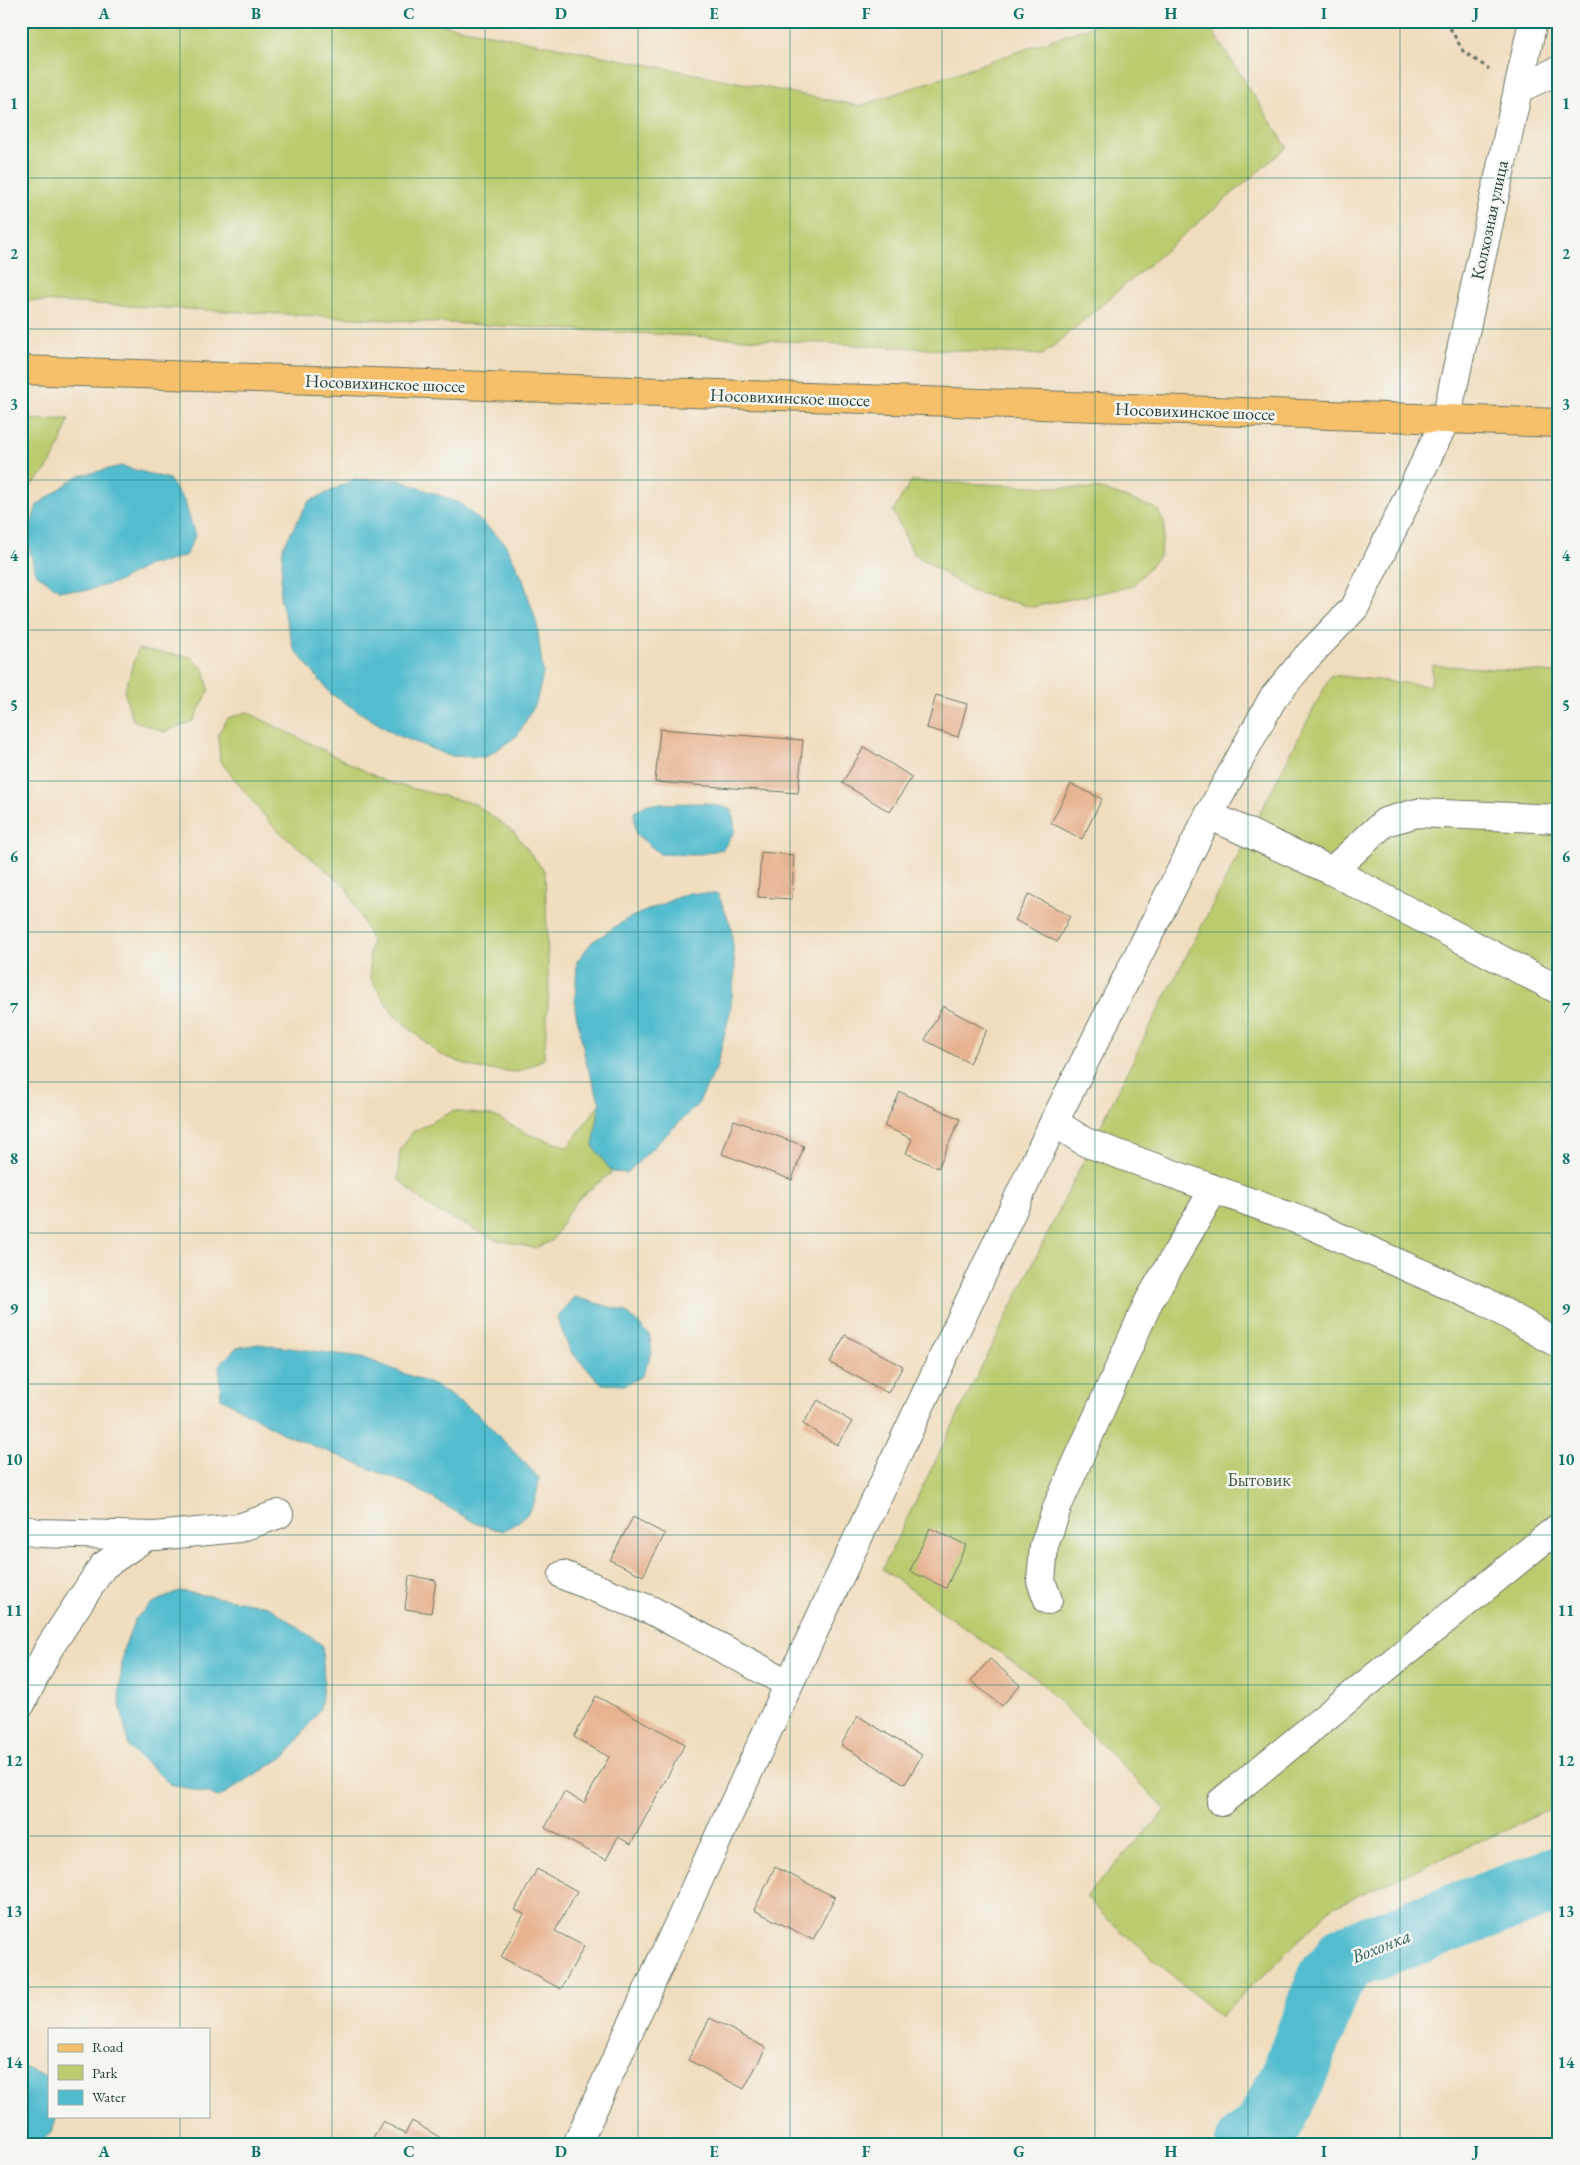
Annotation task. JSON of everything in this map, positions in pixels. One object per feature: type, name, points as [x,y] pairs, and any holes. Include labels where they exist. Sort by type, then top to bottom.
[{"type":"main road","name":"Носовихинское шоссе","points":[[21,370],[1559,423]]},
{"type":"street","name":"Колхозная улица","points":[[577,2144],[789,1684],[1054,1122],[1209,815],[1273,698],[1306,658],[1355,608],[1446,419],[1533,21]]},
{"type":"street","points":[[1518,89],[1559,70]]},
{"type":"street","points":[[1332,871],[1385,822],[1417,813],[1559,819]]},
{"type":"street","points":[[1209,815],[1332,871],[1559,990]]},
{"type":"street","points":[[1054,1122],[1085,1142],[1307,1223],[1484,1301],[1559,1344]]},
{"type":"street","points":[[1048,1600],[1041,1581],[1044,1546],[1058,1505],[1149,1302],[1214,1189]]},
{"type":"street","points":[[21,1530],[38,1533],[147,1536],[239,1528],[279,1514]]},
{"type":"street","points":[[1221,1802],[1559,1527]]},
{"type":"street","points":[[21,1704],[49,1648],[103,1566],[147,1536]]},
{"type":"street","points":[[563,1574],[653,1611],[789,1684]]},
{"type":"path","points":[[1446,21],[1463,51],[1518,89]]},
{"type":"green space","points":[[21,21],[423,21],[860,106],[1107,21],[1206,21],[1287,147],[1043,355],[21,300]]},
{"type":"green space","points":[[69,419],[52,460],[40,477],[21,492],[21,420]]},
{"type":"green space","points":[[911,481],[1101,489],[1157,509],[1165,525],[1160,555],[1133,586],[1032,607],[971,591],[913,553],[893,511]]},
{"type":"green space","points":[[138,649],[191,657],[204,670],[209,691],[193,721],[164,732],[133,720],[124,692]]},
{"type":"green space","name":"Бытовик","points":[[1432,665],[1559,673],[1559,1803],[1531,1819],[1334,1906],[1220,2017],[1103,1915],[1086,1896],[1166,1810],[1037,1679],[882,1569],[1144,1038],[1331,675],[1431,686]]},
{"type":"green space","points":[[247,712],[387,782],[475,804],[514,832],[545,872],[549,990],[544,1059],[518,1072],[478,1069],[439,1054],[393,1014],[371,979],[369,956],[372,941],[346,887],[273,826],[220,761],[218,734],[228,718]]},
{"type":"green space","points":[[600,1103],[593,1146],[612,1172],[579,1198],[552,1241],[534,1248],[494,1239],[429,1207],[398,1179],[400,1150],[413,1132],[453,1111],[494,1116],[530,1135],[568,1147]]},
{"type":"green space","points":[[1559,1937],[1559,1968],[1551,1945]]},
{"type":"water","points":[[121,466],[169,479],[185,502],[195,536],[186,555],[166,562],[148,565],[118,582],[84,591],[59,590],[35,573],[27,538],[37,505],[78,476]]},
{"type":"water","points":[[355,479],[399,480],[460,503],[504,542],[522,577],[537,624],[543,674],[536,703],[517,736],[486,757],[450,756],[394,734],[331,694],[294,649],[280,598],[283,547],[308,502]]},
{"type":"water","points":[[706,803],[732,809],[735,831],[723,849],[696,855],[660,854],[636,834],[634,812],[648,804]]},
{"type":"water","points":[[688,893],[718,894],[731,926],[735,970],[730,1012],[716,1069],[698,1104],[627,1173],[612,1172],[593,1146],[600,1103],[586,1062],[575,1008],[577,961],[592,942],[627,919]]},
{"type":"water","points":[[574,1297],[625,1311],[649,1334],[652,1352],[642,1376],[625,1385],[602,1384],[570,1351],[557,1318]]},
{"type":"water","points":[[258,1344],[362,1357],[436,1386],[478,1414],[539,1478],[536,1497],[530,1510],[520,1521],[503,1531],[477,1524],[410,1485],[282,1433],[221,1398],[219,1365],[236,1348]]},
{"type":"water","points":[[180,1591],[268,1606],[322,1645],[324,1680],[320,1709],[287,1755],[219,1797],[170,1784],[129,1748],[119,1699],[123,1650],[135,1619],[151,1604]]},
{"type":"water","points":[[21,2066],[48,2078],[48,2118],[56,2118],[51,2133],[37,2144],[21,2144]]},
{"type":"building","points":[[936,695],[967,704],[958,737],[927,728]]},
{"type":"building","points":[[660,729],[803,740],[798,793],[655,782]]},
{"type":"building","points":[[864,747],[912,777],[890,812],[842,783]]},
{"type":"building","points":[[1071,784],[1102,799],[1082,839],[1051,823]]},
{"type":"building","points":[[761,852],[794,855],[792,899],[758,897]]},
{"type":"building","points":[[1029,894],[1070,916],[1057,942],[1015,920]]},
{"type":"building","points":[[943,1006],[987,1030],[969,1063],[925,1040]]},
{"type":"building","points":[[900,1092],[960,1119],[938,1168],[906,1153],[912,1139],[884,1126]]},
{"type":"building","points":[[734,1120],[804,1146],[792,1180],[722,1154]]},
{"type":"building","points":[[845,1335],[903,1366],[888,1393],[830,1363]]},
{"type":"building","points":[[818,1400],[852,1422],[837,1445],[803,1424]]},
{"type":"building","points":[[633,1517],[665,1534],[643,1576],[610,1560]]},
{"type":"building","points":[[930,1528],[966,1545],[946,1588],[910,1571]]},
{"type":"building","points":[[409,1576],[436,1580],[431,1613],[405,1609]]},
{"type":"building","points":[[990,1659],[1020,1685],[1002,1706],[971,1681]]},
{"type":"building","points":[[596,1696],[685,1744],[631,1844],[618,1837],[606,1860],[545,1828],[564,1792],[584,1803],[609,1757],[574,1737]]},
{"type":"building","points":[[858,1716],[922,1755],[905,1784],[841,1745]]},
{"type":"building","points":[[775,1867],[835,1897],[813,1940],[754,1910]]},
{"type":"building","points":[[537,1869],[577,1891],[555,1931],[584,1946],[561,1989],[501,1957],[524,1914],[515,1910]]},
{"type":"building","points":[[710,2018],[766,2048],[744,2089],[688,2060]]},
{"type":"building","points":[[383,2121],[405,2134],[412,2121],[451,2144],[369,2144]]},
{"type":"waterway","name":"Вохонка","points":[[1248,2144],[1265,2132],[1292,2080],[1330,1980],[1346,1958],[1559,1879]]}]
